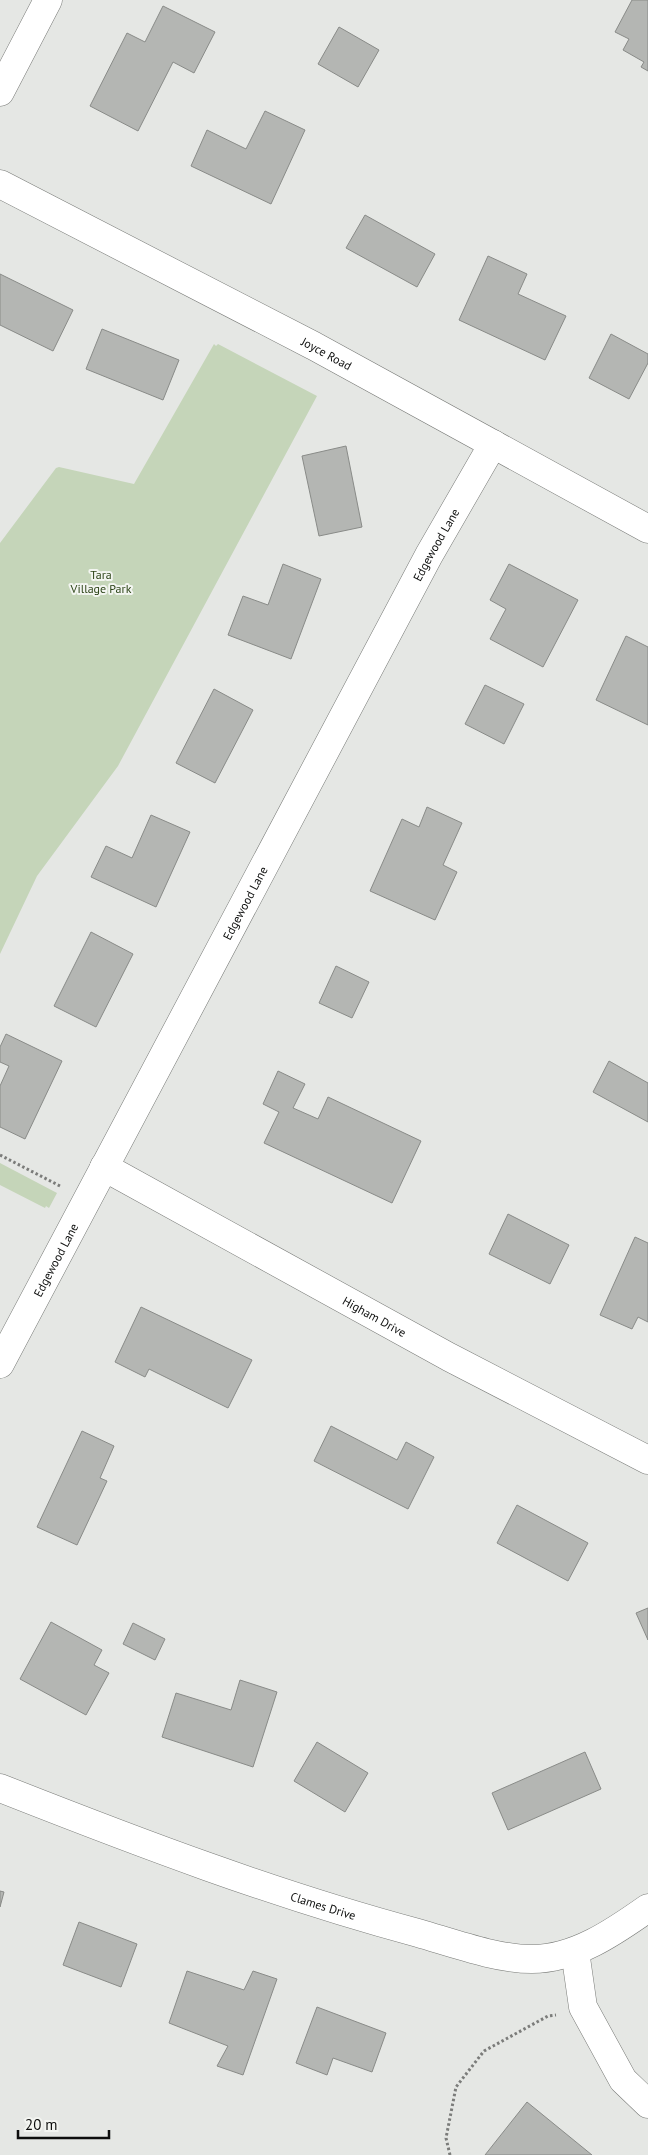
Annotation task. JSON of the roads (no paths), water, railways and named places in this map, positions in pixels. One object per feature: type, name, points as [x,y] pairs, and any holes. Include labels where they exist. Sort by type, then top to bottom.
[{"type":"street","points":[[0,92],[48,0]]},
{"type":"street","name":"Joyce Road","points":[[0,184],[314,346],[648,529]]},
{"type":"street","name":"Edgewood Lane","points":[[0,1364],[429,555],[493,444]]},
{"type":"street","name":"Higham Drive","points":[[104,1167],[449,1356],[648,1460]]},
{"type":"street","name":"Clames Drive","points":[[0,1788],[120,1835],[318,1904],[505,1957],[532,1959],[575,1951],[620,1928],[648,1908]]},
{"type":"street","points":[[575,1951],[583,2007],[623,2080],[648,2104]]},
{"type":"park label","name":"Tara Village Park","points":[[101,581]]}]
